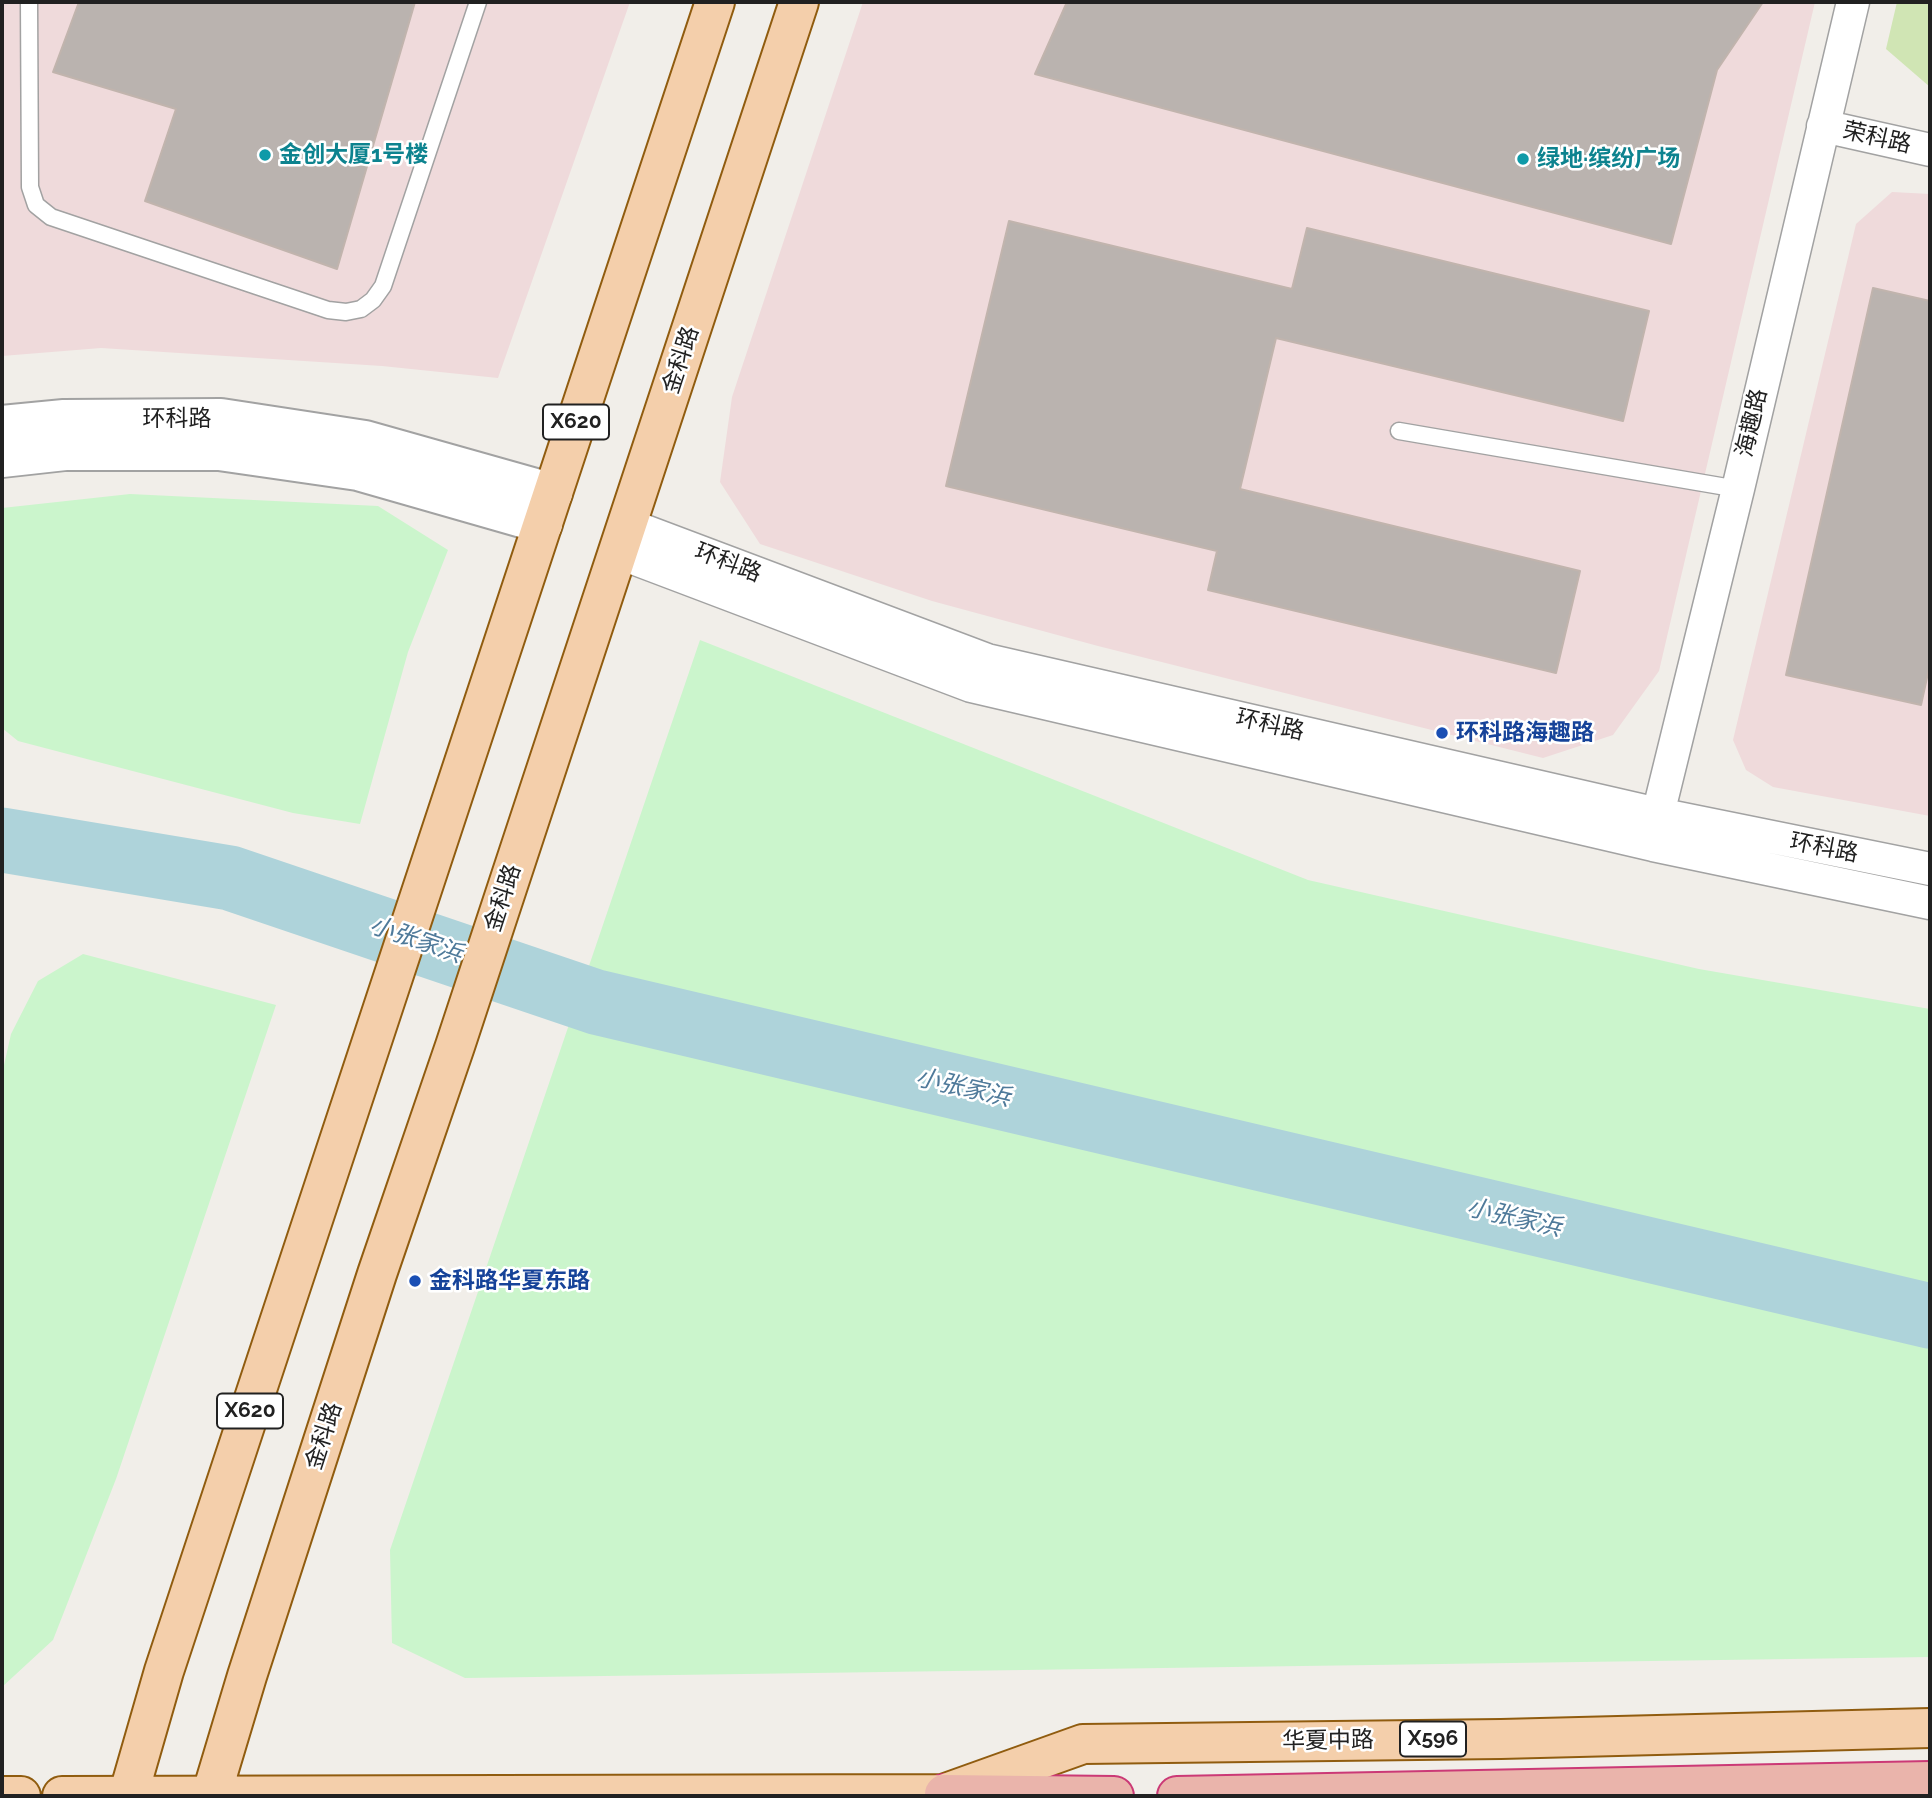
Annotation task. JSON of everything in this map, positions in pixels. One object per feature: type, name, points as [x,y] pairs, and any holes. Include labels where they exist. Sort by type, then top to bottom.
[{"type":"highway","points":[[1177,1796],[1930,1781]]},
{"type":"highway","points":[[948,1795],[1114,1796]]},
{"type":"main road","name":"X620","points":[[128,1796],[164,1671],[715,2]]},
{"type":"main road","name":"金科路","points":[[211,1796],[377,1273],[455,1046],[799,2]]},
{"type":"main road","name":"华夏中路","points":[[62,1796],[948,1795],[1083,1744],[1501,1739],[1930,1728]]},
{"type":"main road","points":[[2,1796],[21,1796]]},
{"type":"street","name":"海趣路","points":[[1653,845],[1658,814],[1853,2]]},
{"type":"street","name":"荣科路","points":[[1823,126],[1930,150]]},
{"type":"street","name":"环科路","points":[[2,425],[64,419],[221,418],[365,440],[548,509]]},
{"type":"street","name":"环科路","points":[[2,458],[65,451],[219,451],[358,471],[477,504],[548,509]]},
{"type":"street","name":"环科路","points":[[622,538],[987,660],[1658,814],[1930,869]]},
{"type":"street","points":[[622,538],[971,685],[1653,845],[1930,903]]},
{"type":"lane","points":[[29,2],[30,187],[36,205],[51,217],[328,310],[346,312],[361,309],[373,300],[383,286],[478,2]]},
{"type":"lane","points":[[1399,431],[1738,489]]},
{"type":"shaded area","points":[[2,2],[630,2],[498,378],[382,366],[101,348],[2,356]]},
{"type":"shaded area","points":[[863,2],[1815,2],[1659,671],[1613,735],[1543,758],[1098,646],[932,601],[760,544],[720,482],[732,397]]},
{"type":"shaded area","points":[[1892,192],[1930,194],[1930,816],[1773,787],[1746,770],[1733,740],[1856,224]]},
{"type":"green space","points":[[1897,2],[1930,2],[1930,87],[1886,49]]},
{"type":"green space","points":[[130,494],[378,506],[448,550],[408,652],[360,824],[293,813],[18,741],[2,728],[2,508]]},
{"type":"green space","points":[[700,640],[1308,880],[1699,969],[1930,1009],[1930,1657],[465,1678],[392,1643],[390,1550]]},
{"type":"green space","points":[[83,954],[276,1005],[116,1479],[53,1640],[2,1687],[2,1074],[11,1034],[38,981]]},
{"type":"building","name":"金创大厦1号楼","points":[[79,2],[415,2],[337,269],[145,201],[176,109],[53,72]]},
{"type":"building","name":"绿地·缤纷广场","points":[[1067,2],[1763,2],[1717,70],[1671,244],[1035,74]]},
{"type":"building","points":[[1009,221],[1292,289],[1307,228],[1649,311],[1623,421],[1276,338],[1240,489],[1580,571],[1556,673],[1208,590],[1217,551],[946,486]]},
{"type":"building","points":[[1873,288],[1930,301],[1930,664],[1921,705],[1786,675]]},
{"type":"waterway","name":"小张家浜","points":[[2,840],[230,878],[596,1002],[1930,1316]]},
{"type":"place","name":"金创大厦1号楼","points":[[265,155]]},
{"type":"place","name":"绿地·缤纷广场","points":[[1523,159]]},
{"type":"place","name":"环科路海趣路","points":[[1442,733]]},
{"type":"place","name":"金科路华夏东路","points":[[415,1281]]}]
